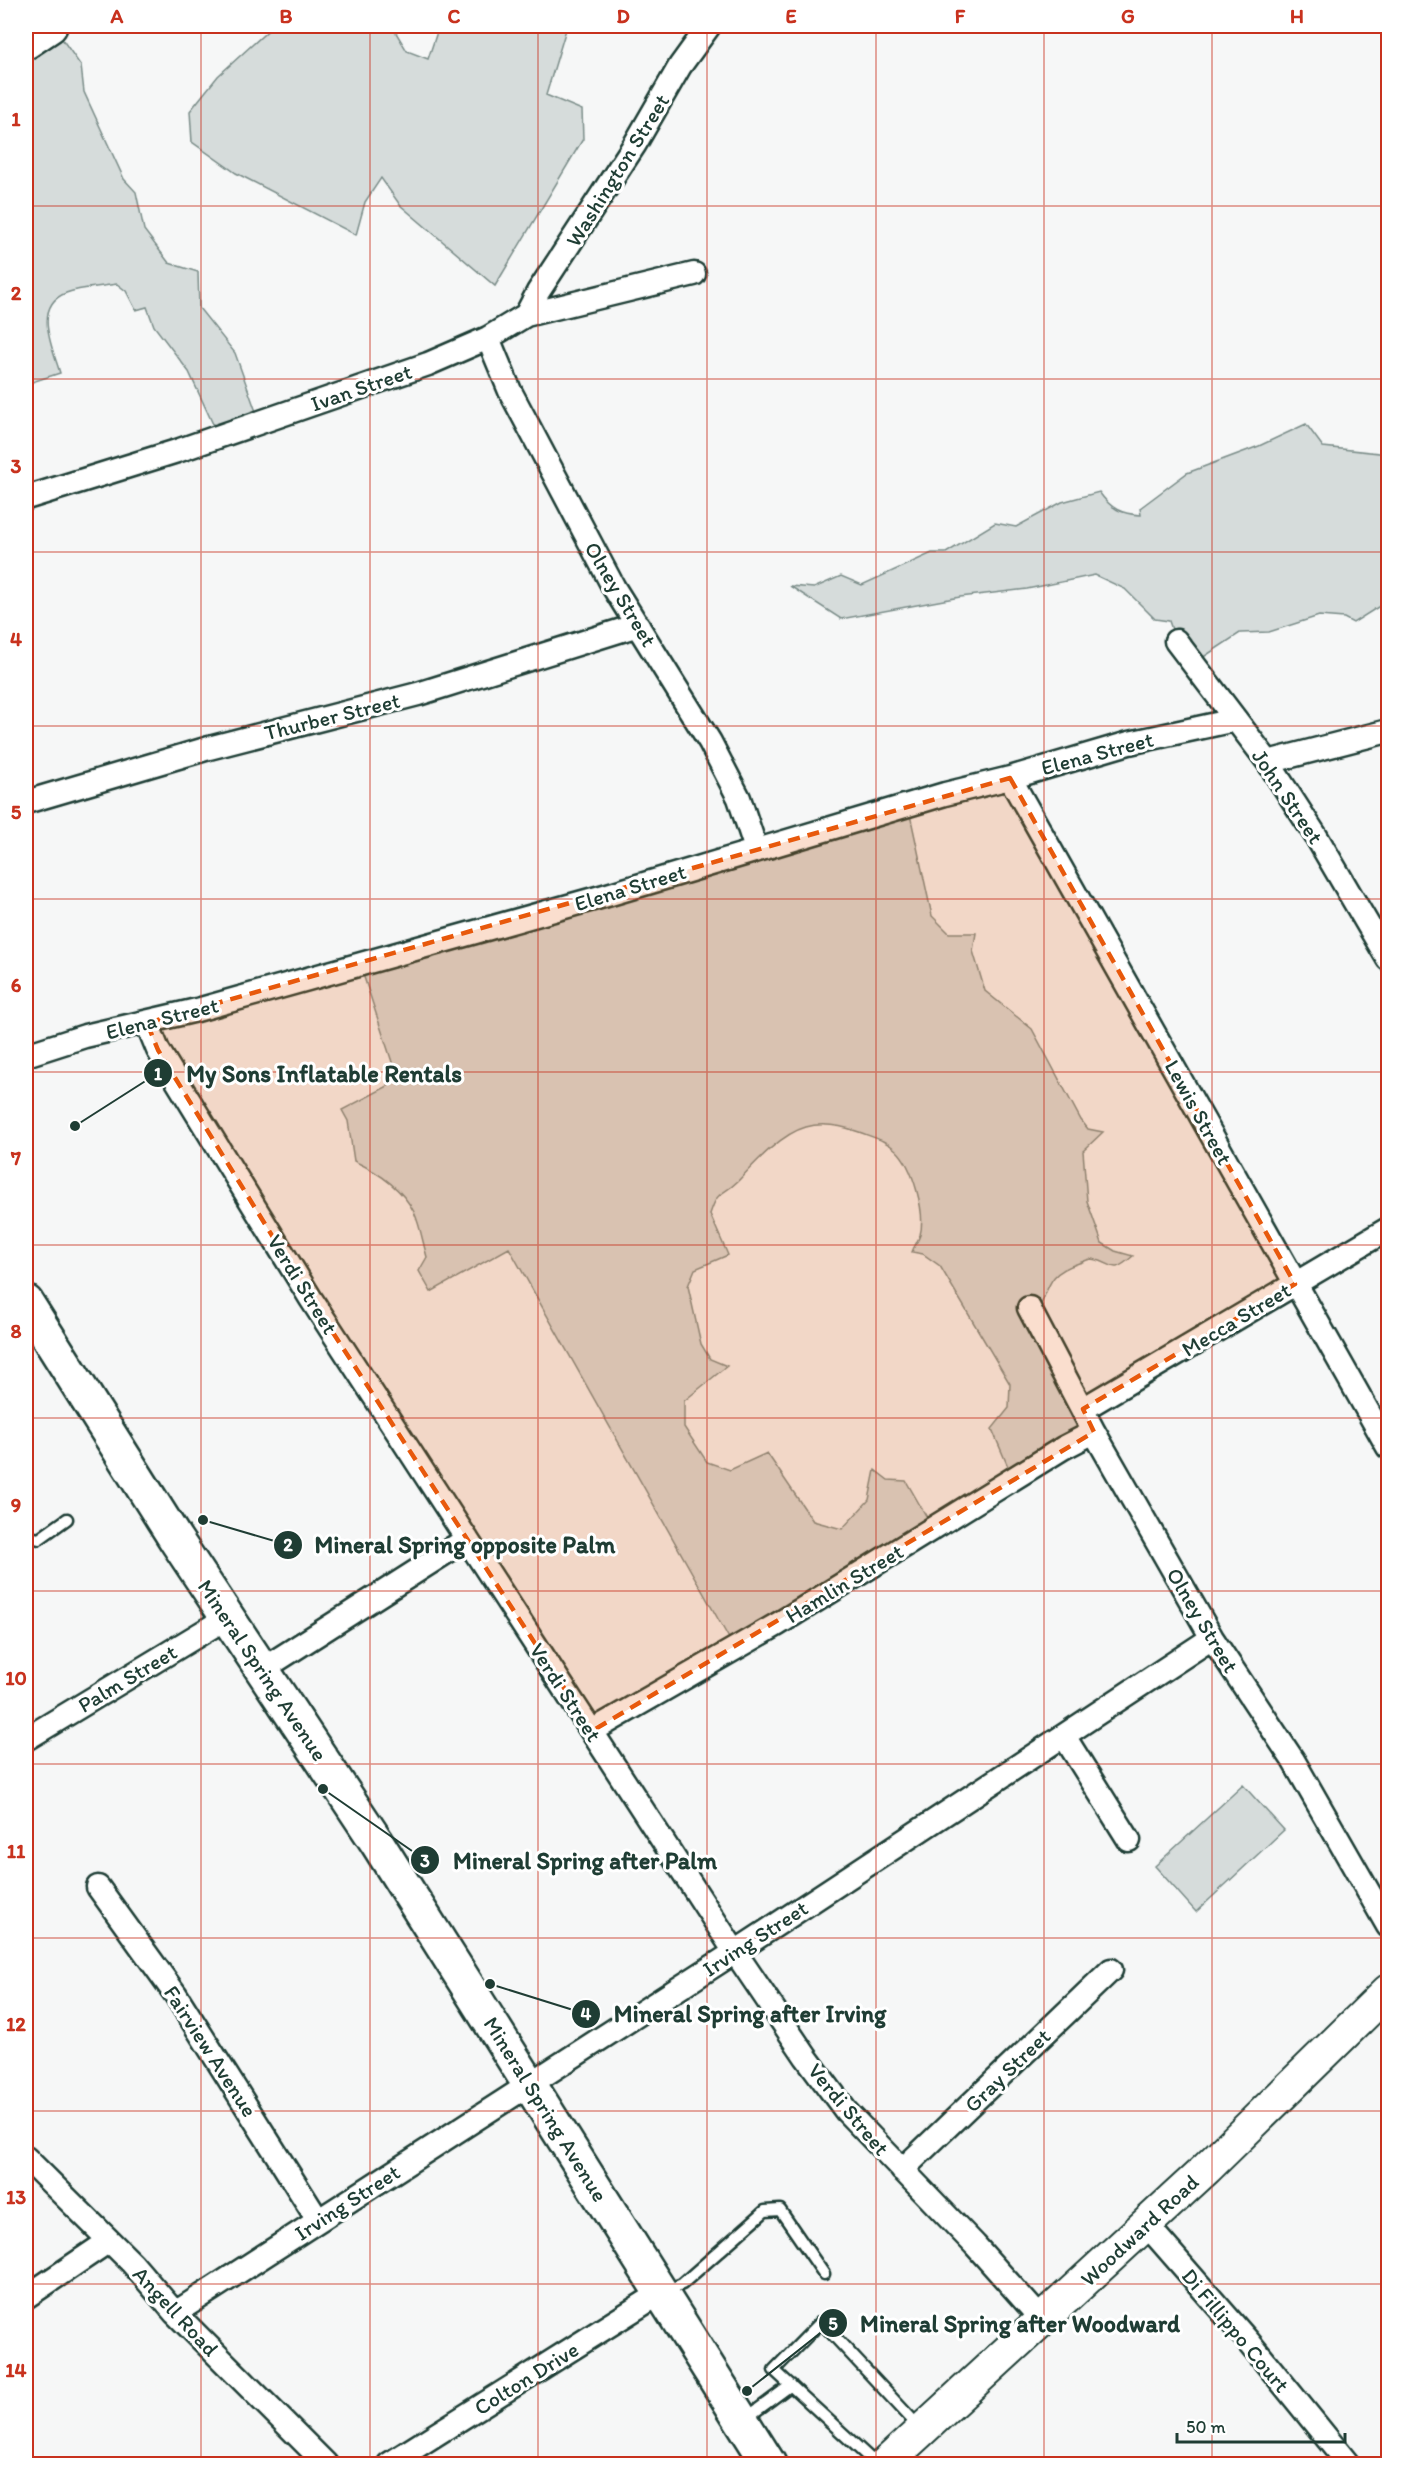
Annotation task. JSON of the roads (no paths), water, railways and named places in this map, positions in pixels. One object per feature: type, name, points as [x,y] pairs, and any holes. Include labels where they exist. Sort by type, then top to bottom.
[{"type":"main road","points":[[26,42],[50,26]]},
{"type":"main road","name":"Mineral Spring Avenue","points":[[26,1302],[530,2084],[769,2464]]},
{"type":"street","name":"Washington Street","points":[[526,315],[537,292],[635,144],[680,66],[709,26]]},
{"type":"street","name":"Ivan Street","points":[[26,498],[177,451],[395,375],[488,338],[526,315],[694,274]]},
{"type":"street","name":"Olney Street","points":[[488,338],[510,391],[614,588],[710,742],[739,798],[756,849]]},
{"type":"street","name":"Thurber Street","points":[[26,802],[209,748],[418,694],[638,626]]},
{"type":"street","name":"John Street","points":[[1176,641],[1268,762],[1316,836],[1389,959]]},
{"type":"street","name":"Elena Street","points":[[26,1054],[86,1036],[147,1023],[604,896],[756,849],[1129,743],[1235,720]]},
{"type":"street","points":[[1268,762],[1389,731]]},
{"type":"street","name":"Lewis Street","points":[[1010,778],[1389,1447]]},
{"type":"street","name":"Verdi Street","points":[[147,1023],[158,1050],[311,1299],[735,1952],[806,2057],[846,2111],[975,2245],[1042,2320]]},
{"type":"street","name":"Mecca Street","points":[[1083,1409],[1389,1229]]},
{"type":"street","name":"Olney Street","points":[[1029,1308],[1094,1432],[1212,1638],[1293,1760],[1389,1926]]},
{"type":"street","name":"Hamlin Street","points":[[592,1731],[778,1624],[1063,1448],[1094,1432]]},
{"type":"street","points":[[263,1669],[467,1539]]},
{"type":"street","name":"Palm Street","points":[[26,1739],[228,1617]]},
{"type":"street","name":"Irving Street","points":[[175,2313],[735,1952],[1212,1638]]},
{"type":"street","points":[[1064,1736],[1129,1840]]},
{"type":"street","name":"Fairview Avenue","points":[[98,1887],[176,1995],[318,2220]]},
{"type":"street","name":"Gray Street","points":[[902,2170],[1111,1970]]},
{"type":"street","name":"Woodward Road","points":[[885,2464],[1385,2003]]},
{"type":"street","name":"Angell Road","points":[[26,2158],[132,2263],[175,2313],[326,2464]]},
{"type":"street","name":"Di Fillippo Court","points":[[1146,2224],[1249,2342],[1348,2464]]},
{"type":"street","points":[[26,2297],[109,2241]]},
{"type":"street","name":"Colton Drive","points":[[389,2464],[662,2292]]},
{"type":"lane","points":[[26,1536],[39,1539],[67,1519]]},
{"type":"lane","points":[[662,2292],[682,2284],[765,2211],[773,2209],[780,2210],[824,2274]]},
{"type":"lane","points":[[876,2464],[774,2370],[821,2322],[922,2430]]},
{"type":"lane","points":[[743,2421],[791,2385]]},
{"type":"place","name":"My Sons Inflatable Rentals","points":[[75,1126]]},
{"type":"place","name":"Mineral Spring opposite Palm","points":[[203,1520]]},
{"type":"place","name":"Mineral Spring after Palm","points":[[323,1789]]},
{"type":"place","name":"Mineral Spring after Irving","points":[[490,1984]]},
{"type":"place","name":"Mineral Spring after Woodward","points":[[747,2391]]}]
